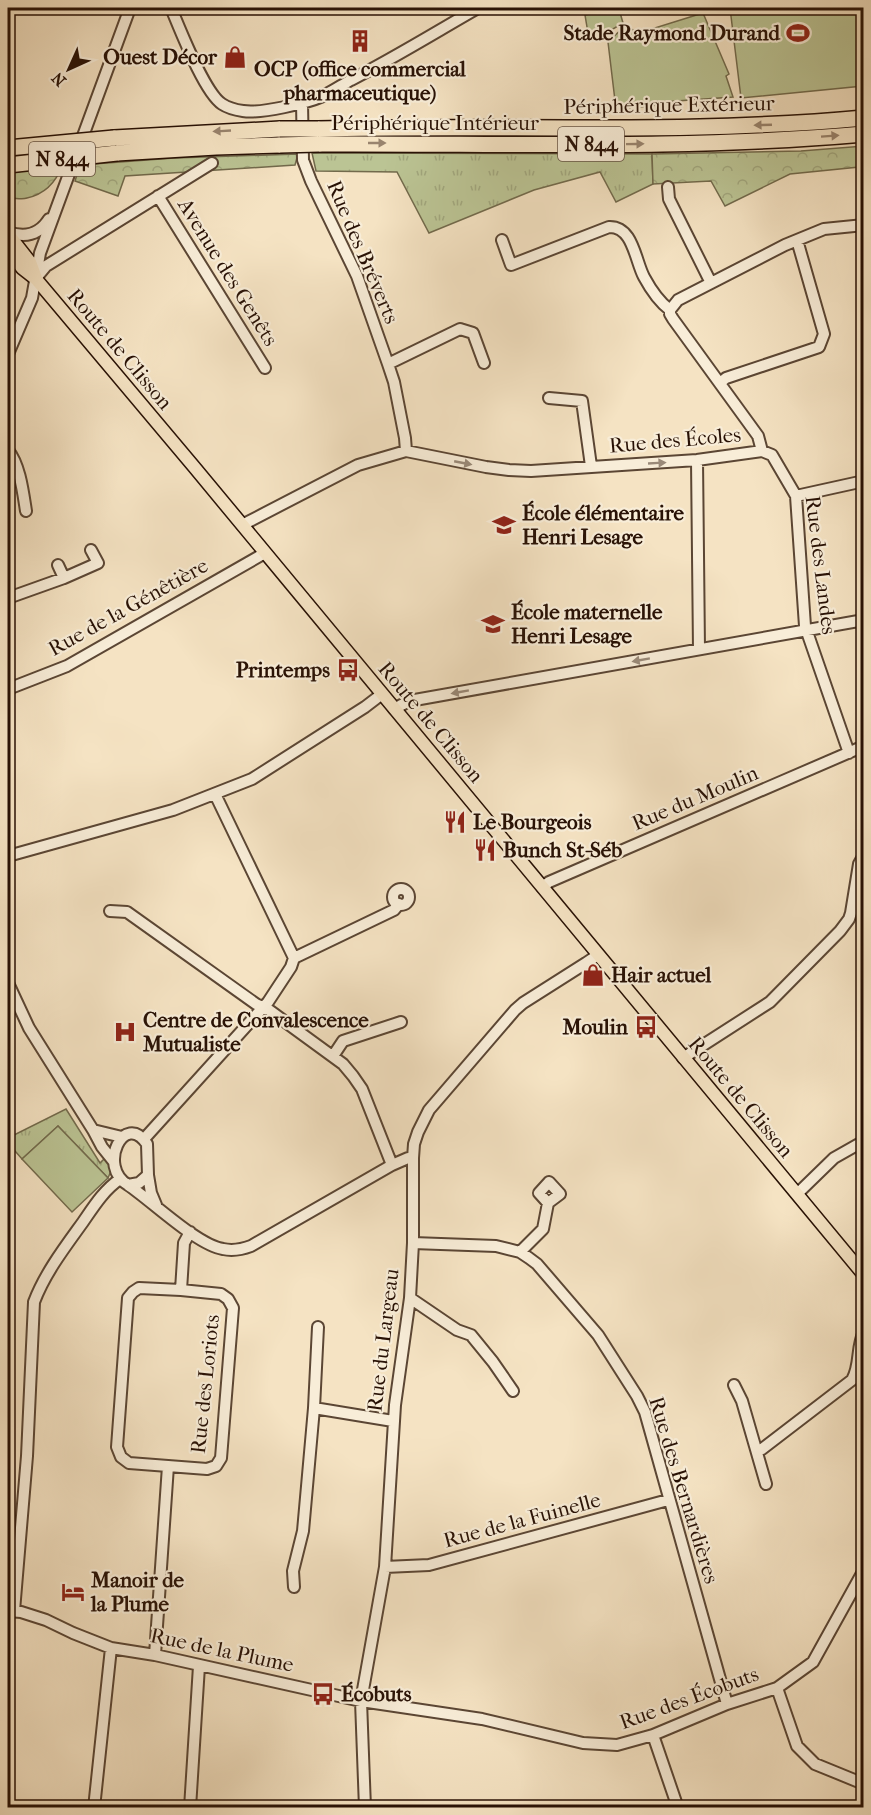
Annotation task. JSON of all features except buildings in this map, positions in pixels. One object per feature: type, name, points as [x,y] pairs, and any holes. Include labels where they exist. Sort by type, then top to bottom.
[{"type":"highway","name":"Périphérique Extérieur","points":[[8,148],[116,145],[280,129],[318,136],[776,125],[864,118]]},
{"type":"highway","name":"Périphérique Intérieur","points":[[8,165],[116,145],[216,147],[280,144],[318,136],[673,143],[864,134]]},
{"type":"main road","name":"Route de Clisson","points":[[8,233],[30,262],[36,279]]},
{"type":"main road","name":"Route de Clisson","points":[[8,249],[22,268],[36,279],[242,525],[864,1275]]},
{"type":"street","points":[[8,354],[32,298],[40,253],[130,8]]},
{"type":"street","points":[[171,8],[212,95],[232,109],[243,111],[264,110],[322,96],[478,8]]},
{"type":"street","name":"Rue des Bréverts","points":[[302,102],[303,160],[357,276],[388,364],[396,393],[406,451]]},
{"type":"street","points":[[36,279],[46,266],[212,163]]},
{"type":"street","points":[[668,187],[669,199],[711,283]]},
{"type":"street","name":"Avenue des Genêts","points":[[158,196],[265,368]]},
{"type":"street","points":[[8,233],[24,236],[36,232],[45,225],[57,206]]},
{"type":"street","points":[[670,310],[678,300],[785,244],[831,227],[864,225]]},
{"type":"street","name":"Rue des Landes","points":[[502,240],[511,265],[609,227],[619,228],[630,240],[639,267],[651,290],[657,299],[670,310],[672,319],[758,436],[762,451],[772,455],[796,496],[806,630],[849,753]]},
{"type":"street","points":[[720,383],[726,378],[819,347],[824,334],[797,240]]},
{"type":"street","points":[[388,364],[460,329],[473,333],[484,363]]},
{"type":"street","name":"Rue des Écoles","points":[[549,398],[582,401],[591,466]]},
{"type":"street","points":[[8,450],[12,455],[22,486],[26,511]]},
{"type":"street","name":"Rue des Écoles","points":[[242,525],[358,465],[406,451],[509,470],[531,471],[697,460],[762,451]]},
{"type":"street","points":[[697,460],[699,650]]},
{"type":"street","points":[[796,496],[864,482]]},
{"type":"street","points":[[8,598],[98,563],[91,550]]},
{"type":"street","name":"Rue de la Génêtière","points":[[8,689],[68,666],[265,553]]},
{"type":"street","points":[[58,565],[64,578]]},
{"type":"street","points":[[394,709],[412,701],[864,621]]},
{"type":"street","points":[[8,856],[173,810],[252,779],[382,694]]},
{"type":"street","name":"Rue du Moulin","points":[[542,887],[864,747]]},
{"type":"street","points":[[215,794],[294,958]]},
{"type":"street","points":[[683,1058],[770,1002],[840,931],[851,913],[859,864],[864,855]]},
{"type":"street","points":[[144,1139],[264,1007],[294,958],[394,910],[399,904]]},
{"type":"street","points":[[110,911],[126,912],[343,1064],[362,1089],[392,1165]]},
{"type":"street","name":"Rue du Largeau","points":[[365,1808],[361,1701],[385,1567],[393,1421],[410,1298],[413,1243],[413,1158],[418,1132],[429,1110],[523,1003],[598,954]]},
{"type":"street","points":[[8,983],[29,1029],[102,1147],[114,1162],[124,1182],[204,1242],[224,1250],[248,1248],[392,1165],[413,1158]]},
{"type":"street","points":[[333,1056],[344,1041],[401,1022]]},
{"type":"street","points":[[93,1130],[122,1137],[132,1134],[144,1139],[148,1151],[151,1193],[157,1206]]},
{"type":"street","points":[[114,1162],[116,1148],[122,1137]]},
{"type":"street","points":[[797,1194],[834,1158],[864,1141]]},
{"type":"street","points":[[11,1611],[27,1455],[34,1302],[40,1286],[105,1191],[124,1182],[139,1182],[148,1175]]},
{"type":"street","points":[[520,1252],[543,1229],[548,1203]]},
{"type":"street","points":[[181,1290],[184,1243],[190,1232]]},
{"type":"street","name":"Rue des Bernardières","points":[[413,1243],[496,1246],[520,1252],[537,1264],[598,1335],[645,1412],[727,1704]]},
{"type":"street","name":"Rue des Loriots","points":[[139,1288],[181,1290],[221,1294],[228,1299],[233,1308],[221,1458],[216,1466],[207,1469],[129,1463],[121,1457],[117,1447],[128,1298],[139,1288]]},
{"type":"street","points":[[410,1298],[457,1330],[471,1335],[513,1391]]},
{"type":"street","points":[[294,1587],[293,1571],[303,1531],[314,1408],[318,1327]]},
{"type":"street","points":[[757,1451],[852,1380],[857,1368],[860,1341],[864,1332]]},
{"type":"street","points":[[734,1385],[742,1401],[766,1484]]},
{"type":"street","points":[[314,1408],[393,1421]]},
{"type":"street","name":"Rue des Loriots","points":[[155,1655],[168,1466]]},
{"type":"street","name":"Rue de la Fuinelle","points":[[385,1567],[429,1565],[668,1500]]},
{"type":"street","name":"Rue des Écobuts","points":[[361,1701],[482,1719],[584,1743],[617,1745],[653,1735],[727,1704],[777,1688],[813,1662],[864,1570]]},
{"type":"street","name":"Rue de la Plume","points":[[11,1611],[45,1620],[111,1648],[155,1655],[361,1701]]},
{"type":"street","points":[[94,1808],[111,1648]]},
{"type":"street","points":[[190,1808],[199,1666]]},
{"type":"street","points":[[777,1688],[797,1746],[815,1764],[864,1784]]},
{"type":"street","points":[[653,1735],[678,1808]]},
{"type":"green space","points":[[614,8],[619,9],[623,23],[613,29],[588,33],[585,15]]},
{"type":"green space","name":"Stade Raymond Durand","points":[[730,8],[863,8],[863,86],[741,98]]},
{"type":"green space","points":[[703,13],[729,74],[726,76],[733,97],[662,102],[653,106],[616,109],[608,42],[625,26],[639,33]]},
{"type":"green space","points":[[864,146],[863,159],[859,160],[859,167],[790,174],[725,206],[711,181],[653,184],[652,154],[801,151]]},
{"type":"green space","points":[[312,153],[652,154],[653,184],[616,202],[600,172],[534,190],[429,233],[397,172],[316,171]]},
{"type":"green space","points":[[298,154],[295,165],[125,176],[118,196],[75,181],[80,165],[174,158]]},
{"type":"green space","points":[[62,166],[53,182],[39,194],[25,199],[8,197],[8,173]]},
{"type":"green space","points":[[66,1109],[100,1163],[106,1157],[111,1171],[108,1178],[58,1126],[22,1159],[8,1143],[8,1138]]},
{"type":"green space","points":[[58,1126],[108,1178],[72,1212],[22,1159]]},
{"type":"place","name":"Stade Raymond Durand","points":[[798,33]]},
{"type":"place","name":"OCP (office commercial pharmaceutique)","points":[[360,41]]},
{"type":"place","name":"Ouest Décor","points":[[235,57]]},
{"type":"place","name":"École élémentaire Henri Lesage","points":[[504,525]]},
{"type":"place","name":"École maternelle Henri Lesage","points":[[493,624]]},
{"type":"place","name":"Printemps","points":[[348,670]]},
{"type":"place","name":"Le Bourgeois","points":[[455,822]]},
{"type":"place","name":"Bunch St-Séb","points":[[485,850]]},
{"type":"place","name":"Hair actuel","points":[[593,975]]},
{"type":"place","name":"Moulin","points":[[646,1027]]},
{"type":"place","name":"Centre de Convalescence Mutualiste","points":[[125,1032]]},
{"type":"place","name":"Manoir de la Plume","points":[[73,1592]]},
{"type":"place","name":"Écobuts","points":[[323,1694]]}]
